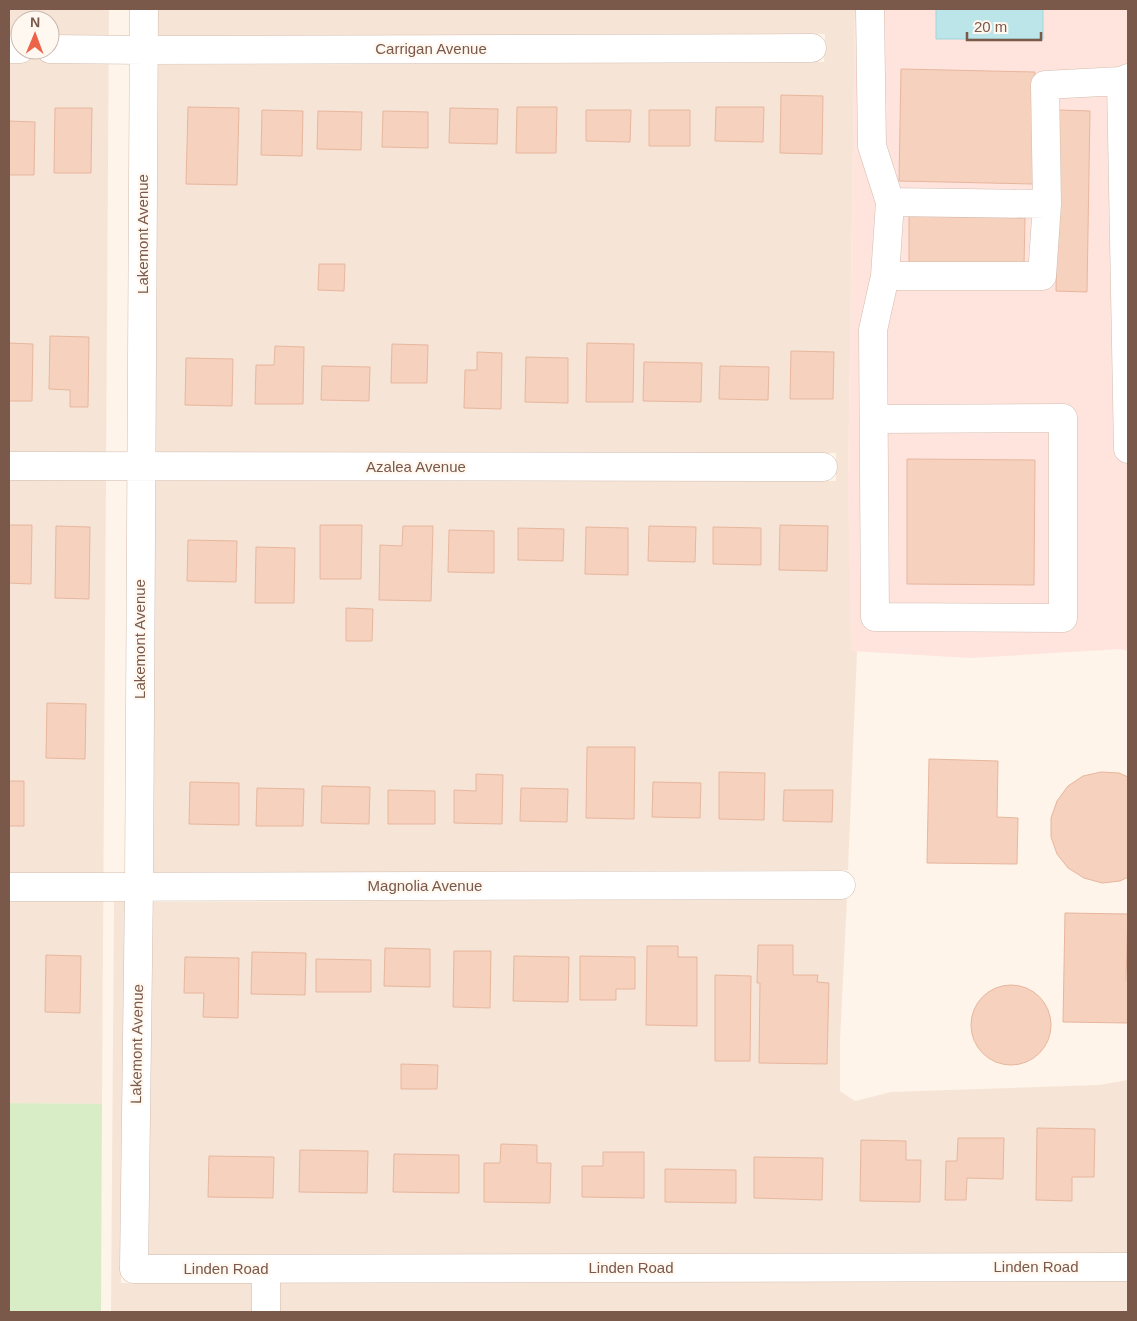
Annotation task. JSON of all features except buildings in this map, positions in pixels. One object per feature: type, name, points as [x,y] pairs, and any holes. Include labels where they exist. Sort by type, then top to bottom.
[{"type":"street","name":"Lakemont Avenue","points":[[134,1269],[139,887],[144,9]]},
{"type":"street","points":[[870,9],[872,146],[890,202],[885,276],[873,330],[875,617],[1063,618],[1063,418],[875,419]]},
{"type":"street","name":"Carrigan Avenue","points":[[60,49],[812,48]]},
{"type":"street","points":[[885,276],[1042,276],[1047,204],[1045,85],[1125,80],[1128,449]]},
{"type":"street","points":[[890,202],[1047,204]]},
{"type":"street","name":"Azalea Avenue","points":[[9,466],[823,467]]},
{"type":"street","name":"Magnolia Avenue","points":[[9,887],[841,885]]},
{"type":"street","name":"Linden Road","points":[[134,1269],[1128,1267]]},
{"type":"street","points":[[266,1269],[266,1312]]},
{"type":"shaded area","points":[[9,9],[109,9],[102,1104],[9,1103]]},
{"type":"shaded area","points":[[156,9],[855,9],[848,485],[852,651],[857,651],[848,870],[152,873],[154,481],[836,481],[836,453],[154,453],[156,65],[824,62],[825,34],[156,36]]},
{"type":"shaded area","points":[[855,9],[1128,9],[1128,651],[1121,649],[970,658],[851,651],[848,485]]},
{"type":"shaded area","points":[[847,899],[840,1039],[840,1091],[855,1101],[891,1092],[1099,1085],[1128,1080],[1128,1253],[147,1255],[151,902]]},
{"type":"shaded area","points":[[126,901],[121,1283],[254,1283],[254,1312],[111,1312],[114,902]]},
{"type":"shaded area","points":[[1128,1281],[1128,1312],[279,1312],[279,1283]]},
{"type":"green space","points":[[9,1103],[102,1104],[101,1312],[9,1312]]},
{"type":"water","points":[[936,9],[1043,9],[1043,39],[936,39]]}]
